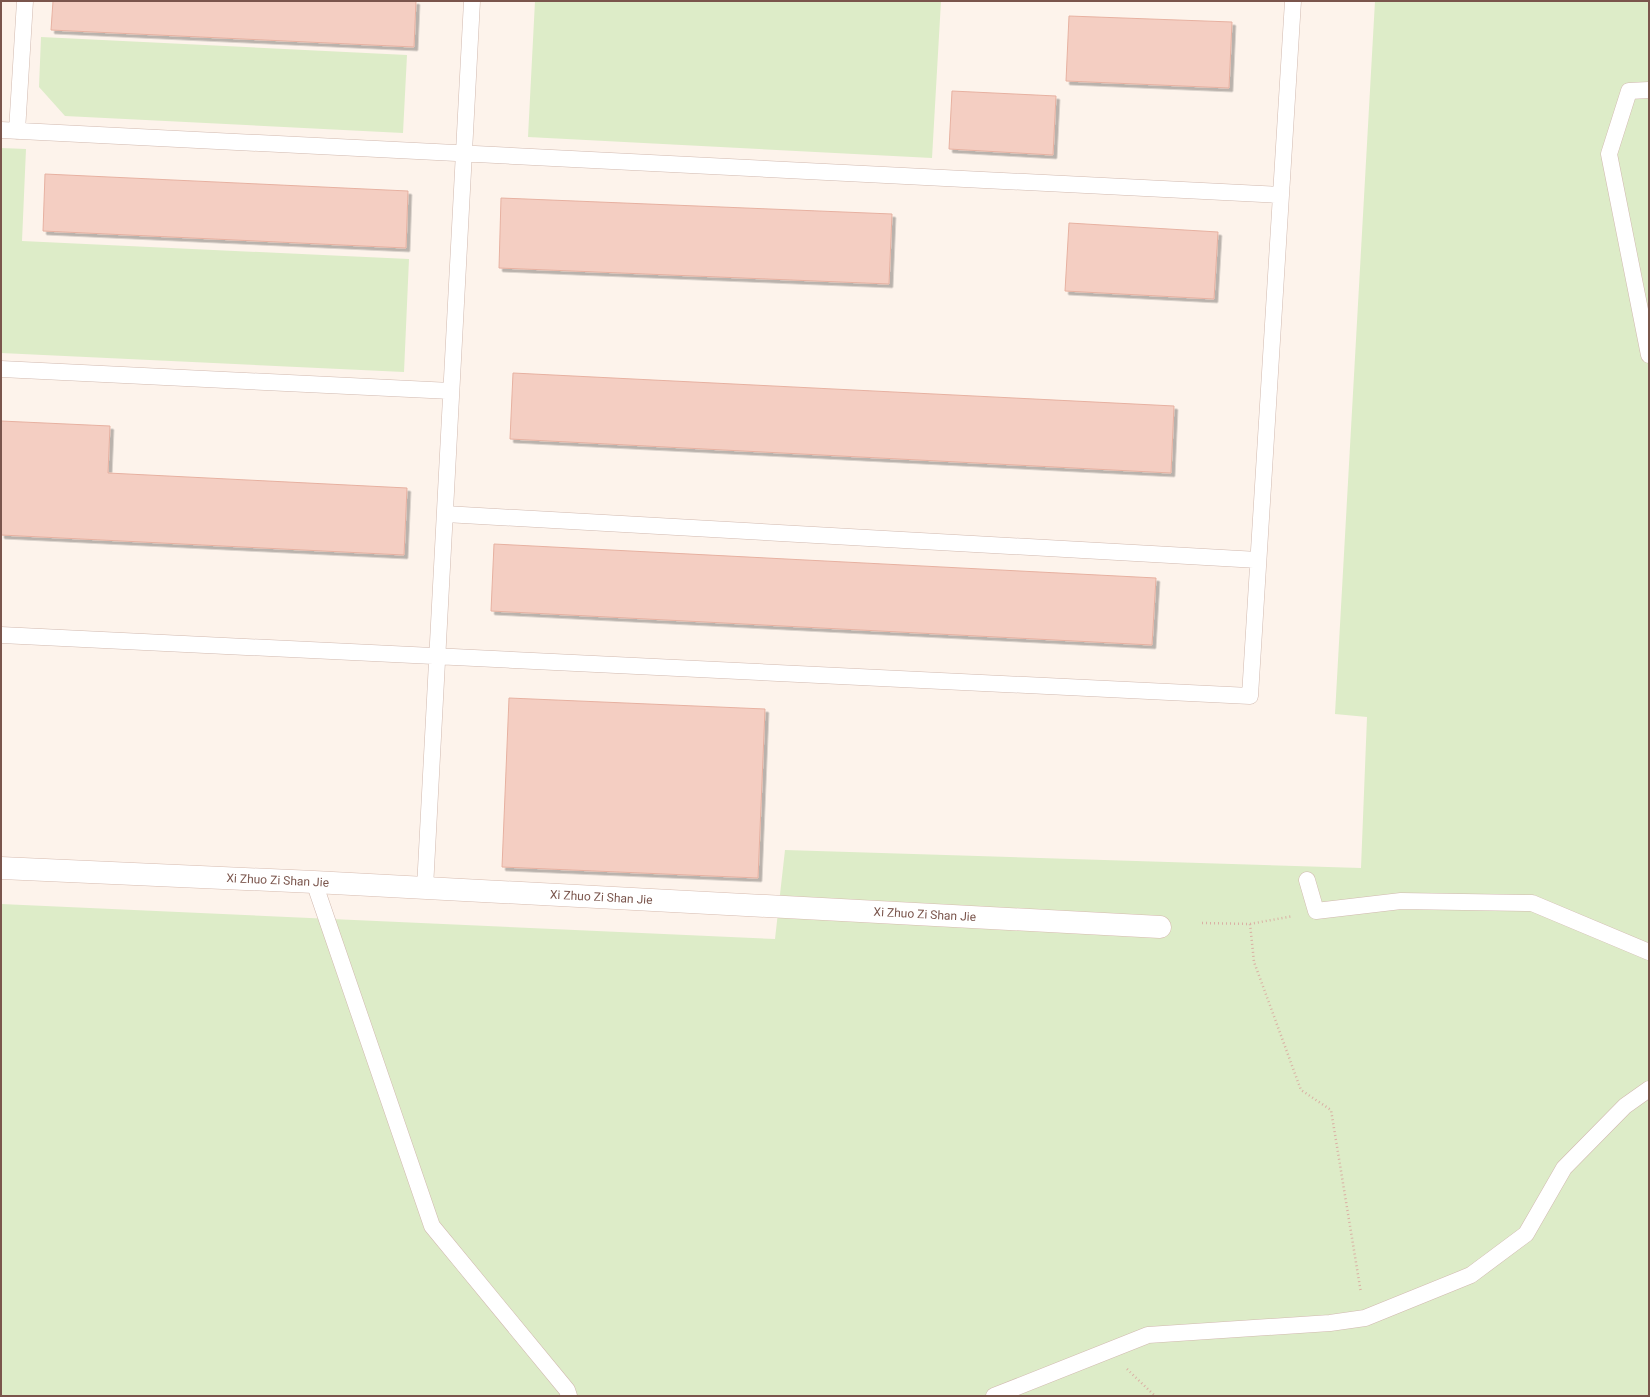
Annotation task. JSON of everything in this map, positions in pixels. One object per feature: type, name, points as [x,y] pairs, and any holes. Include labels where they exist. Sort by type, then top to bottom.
[{"type":"street","name":"Xi Zhuo Zi Shan Jie","points":[[1,868],[314,882],[1160,927]]},
{"type":"lane","points":[[17,130],[25,1]]},
{"type":"lane","points":[[425,888],[472,1]]},
{"type":"lane","points":[[1,635],[1250,696],[1293,1]]},
{"type":"lane","points":[[1649,90],[1629,91],[1610,154],[1649,355]]},
{"type":"lane","points":[[1,130],[1281,195]]},
{"type":"lane","points":[[1,369],[451,391]]},
{"type":"lane","points":[[445,514],[1258,560]]},
{"type":"lane","points":[[1307,880],[1316,911],[1401,901],[1532,903],[1649,952]]},
{"type":"lane","points":[[314,882],[432,1226],[567,1390],[569,1396]]},
{"type":"lane","points":[[994,1396],[1148,1335],[1330,1323],[1365,1318],[1471,1275],[1526,1234],[1564,1168],[1625,1106],[1649,1089]]},
{"type":"path","points":[[1202,923],[1250,924],[1316,911]]},
{"type":"path","points":[[1250,924],[1254,962],[1301,1090],[1331,1110],[1365,1318]]},
{"type":"path","points":[[1107,1351],[1155,1396]]},
{"type":"green space","points":[[535,1],[941,1],[932,158],[528,137]]},
{"type":"green space","points":[[1375,1],[1649,1],[1649,1396],[1,1396],[1,904],[775,939],[785,850],[1361,868],[1367,717],[1335,714]]},
{"type":"green space","points":[[41,37],[407,55],[403,133],[65,116],[39,87]]},
{"type":"green space","points":[[1,148],[26,149],[22,241],[409,259],[404,372],[1,353]]},
{"type":"building","points":[[53,1],[416,1],[414,47],[51,30]]},
{"type":"building","points":[[1069,16],[1232,22],[1229,88],[1066,81]]},
{"type":"building","points":[[952,91],[1056,96],[1053,155],[949,149]]},
{"type":"building","points":[[45,174],[408,191],[406,248],[43,231]]},
{"type":"building","points":[[501,198],[892,214],[889,284],[499,268]]},
{"type":"building","points":[[1069,223],[1218,232],[1214,299],[1065,291]]},
{"type":"building","points":[[513,373],[1174,406],[1171,473],[510,439]]},
{"type":"building","points":[[1,421],[110,426],[108,473],[407,488],[404,555],[1,535]]},
{"type":"building","points":[[494,544],[1156,578],[1152,645],[491,611]]},
{"type":"building","points":[[509,698],[765,709],[758,878],[502,867]]}]
